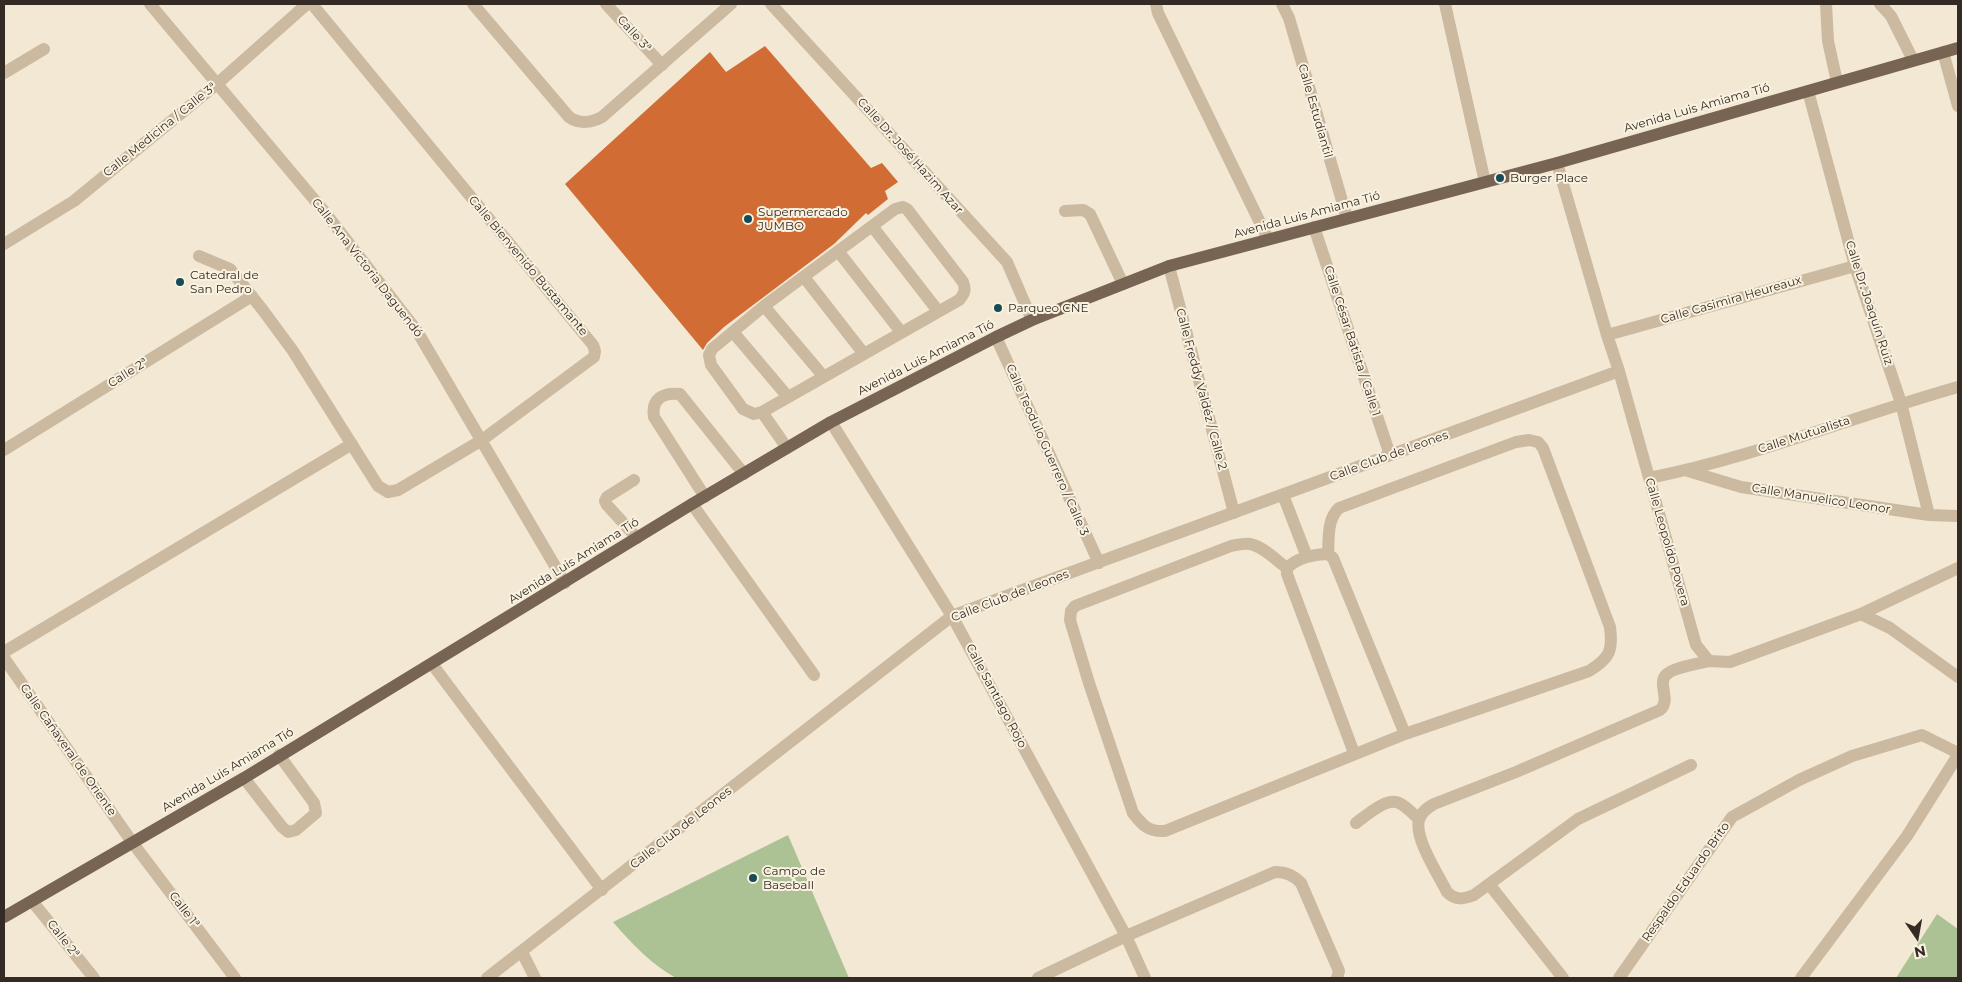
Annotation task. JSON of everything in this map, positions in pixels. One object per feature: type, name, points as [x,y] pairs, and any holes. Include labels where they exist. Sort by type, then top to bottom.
[{"type":"main road","name":"Avenida Luis Amiama Tió","points":[[4,917],[244,778],[692,504],[831,422],[1032,320],[1169,266],[1557,163],[1958,48]]},
{"type":"street","name":"Calle Ana Victoria Daguendó","points":[[150,4],[218,83],[396,301],[431,352],[564,583]]},
{"type":"street","name":"Calle Medicina / Calle 3ª","points":[[4,244],[74,201],[218,83],[307,4]]},
{"type":"street","name":"Calle Bienvenido Bustamante","points":[[199,256],[229,268],[252,296],[293,351],[378,486],[388,492],[398,490],[482,440],[591,360],[595,353],[594,346],[312,4]]},
{"type":"street","points":[[473,4],[569,117],[575,121],[587,122],[602,117],[732,4]]},
{"type":"street","name":"Calle 3ª","points":[[606,4],[662,65]]},
{"type":"street","name":"Calle Dr. José Hazim Azar","points":[[770,4],[1007,262],[1032,320]]},
{"type":"street","points":[[1156,4],[1158,13],[1268,239]]},
{"type":"street","name":"Calle Estudiantil","points":[[1282,4],[1289,18],[1346,218]]},
{"type":"street","points":[[1445,4],[1485,182]]},
{"type":"street","points":[[1826,4],[1828,40],[1837,82]]},
{"type":"street","points":[[1880,4],[1890,16],[1913,60]]},
{"type":"street","points":[[4,73],[44,49]]},
{"type":"street","points":[[1943,52],[1958,106]]},
{"type":"street","name":"Calle Dr. Joaquín Ruiz","points":[[1808,91],[1855,266],[1901,403],[1929,515]]},
{"type":"street","name":"Calle Leopoldo Povera","points":[[1557,163],[1619,372],[1696,645],[1709,661]]},
{"type":"street","points":[[903,207],[907,209],[963,282],[966,288],[964,295],[959,300],[762,412],[754,414],[743,409],[710,365],[708,354],[764,306],[872,226],[896,209],[903,207]]},
{"type":"street","points":[[1065,211],[1083,210],[1090,214],[1123,284]]},
{"type":"street","points":[[872,226],[938,311]]},
{"type":"street","name":"Calle César Batista / Calle 1","points":[[1314,227],[1390,455]]},
{"type":"street","points":[[838,251],[901,332]]},
{"type":"street","name":"Calle Freddy Valdéz / Calle 2","points":[[1169,266],[1234,513]]},
{"type":"street","name":"Calle Casimira Heureaux","points":[[1607,335],[1855,266]]},
{"type":"street","points":[[804,277],[864,354]]},
{"type":"street","name":"Calle 2ª","points":[[4,450],[252,296]]},
{"type":"street","points":[[764,306],[824,377]]},
{"type":"street","points":[[733,332],[788,397]]},
{"type":"street","name":"Calle Teodulo Guerrero / Calle 3","points":[[996,337],[1098,563]]},
{"type":"street","name":"Calle Club de Leones","points":[[487,978],[952,616],[1619,372]]},
{"type":"street","name":"Calle Mutualista","points":[[1649,478],[1687,471],[1781,444],[1901,403],[1958,388]]},
{"type":"street","points":[[705,497],[654,417],[653,408],[658,399],[670,393],[680,394],[744,474]]},
{"type":"street","points":[[762,412],[787,448]]},
{"type":"street","name":"Calle Santiago Rojo","points":[[831,422],[952,616],[1126,936],[1145,978]]},
{"type":"street","points":[[1328,554],[1330,522],[1333,514],[1339,508],[1516,442],[1529,440],[1538,442],[1542,448],[1610,627],[1612,642],[1609,654],[1602,663],[1589,671],[1404,734],[1166,831],[1154,832],[1144,827],[1133,813],[1089,683],[1070,620],[1071,611],[1075,606],[1230,546],[1252,544],[1287,568],[1354,753]]},
{"type":"street","points":[[4,652],[352,444]]},
{"type":"street","name":"Calle Manuelico Leonor","points":[[1687,471],[1741,487],[1929,515],[1958,516]]},
{"type":"street","points":[[634,480],[607,497],[605,501],[637,538]]},
{"type":"street","points":[[1283,495],[1307,556]]},
{"type":"street","points":[[692,504],[814,675]]},
{"type":"street","points":[[1287,568],[1307,556],[1328,554],[1333,558],[1404,734]]},
{"type":"street","points":[[1691,765],[1578,819],[1474,895],[1465,899],[1452,897],[1447,892],[1419,836],[1419,819],[1424,810],[1434,804],[1516,772],[1665,707],[1664,679],[1666,675],[1672,672],[1709,661],[1730,662],[1861,614],[1958,568]]},
{"type":"street","points":[[1861,614],[1890,628],[1958,677]]},
{"type":"street","name":"Calle Cañaveral de Oriente","points":[[4,658],[132,842]]},
{"type":"street","points":[[432,664],[602,890]]},
{"type":"street","name":"Respaldo Eduardo Brito","points":[[1619,978],[1732,817],[1799,780],[1852,756],[1922,735],[1958,754]]},
{"type":"street","points":[[1801,978],[1907,836],[1958,754]]},
{"type":"street","points":[[244,778],[282,827],[288,832],[296,830],[316,813],[314,803],[279,755]]},
{"type":"street","points":[[1356,823],[1385,804],[1394,802],[1400,804],[1419,819]]},
{"type":"street","name":"Calle 1ª","points":[[132,842],[235,978]]},
{"type":"street","points":[[1038,978],[1126,936],[1275,872],[1284,872],[1293,876],[1301,883],[1339,972],[1337,978]]},
{"type":"street","points":[[1489,884],[1563,978]]},
{"type":"street","name":"Calle 2ª","points":[[32,901],[94,978]]},
{"type":"street","points":[[522,952],[535,978]]},
{"type":"green space","name":"Campo de Baseball","points":[[788,835],[849,978],[676,978],[642,953],[613,922]]},
{"type":"green space","points":[[1937,914],[1958,929],[1958,978],[1896,978]]},
{"type":"building","points":[[765,46],[871,168],[882,163],[898,182],[885,191],[888,199],[868,215],[866,213],[834,244],[724,327],[707,343],[703,350],[565,184],[710,52],[726,72]]},
{"type":"place","name":"Burger Place","points":[[1500,178]]},
{"type":"place","name":"Supermercado JUMBO","points":[[748,219]]},
{"type":"place","name":"Catedral de San Pedro","points":[[180,282]]},
{"type":"place","name":"Parqueo CNE","points":[[998,308]]},
{"type":"place","name":"Campo de Baseball","points":[[753,878]]}]
